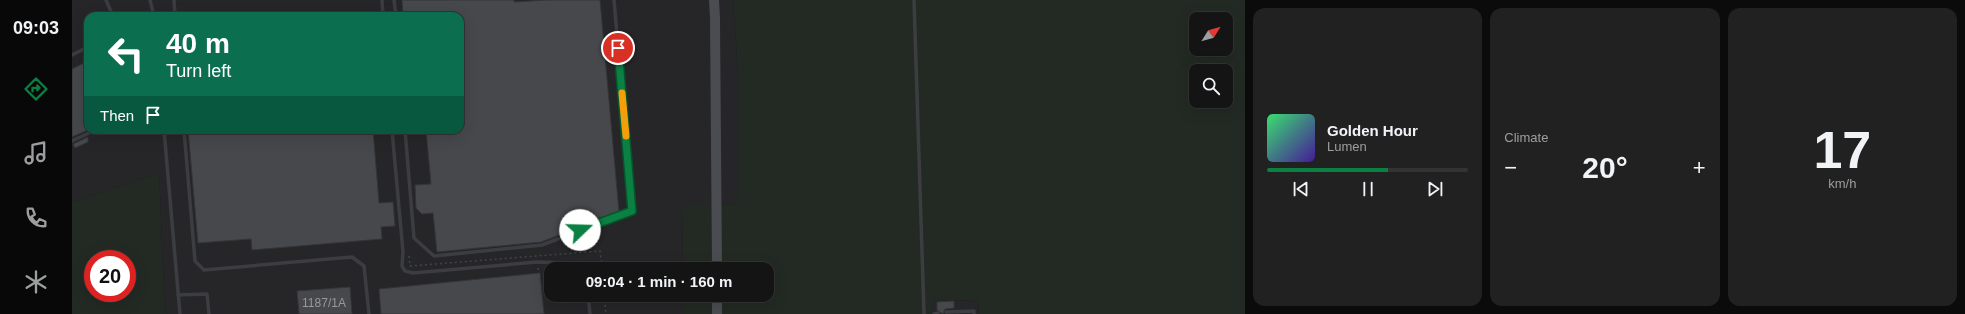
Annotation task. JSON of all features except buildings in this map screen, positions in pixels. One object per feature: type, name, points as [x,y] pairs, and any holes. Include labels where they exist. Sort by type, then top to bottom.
[{"type":"main road","points":[[714,0],[716,18],[717,262]]},
{"type":"main road","points":[[717,302],[717,314]]},
{"type":"lane","points":[[106,0],[111,12]]},
{"type":"lane","points":[[150,0],[153,12]]},
{"type":"lane","points":[[174,0],[175,12]]},
{"type":"lane","points":[[382,0],[383,12]]},
{"type":"lane","points":[[394,0],[396,12]]},
{"type":"lane","points":[[405,134],[414,238],[434,256],[542,245],[632,211],[614,0]]},
{"type":"lane","points":[[716,18],[717,0]]},
{"type":"lane","points":[[914,0],[924,314]]},
{"type":"lane","points":[[72,55],[84,49]]},
{"type":"lane","points":[[72,141],[87,134]]},
{"type":"lane","points":[[164,134],[180,314]]},
{"type":"lane","points":[[184,134],[195,261],[204,270],[352,257],[364,266],[368,314]]},
{"type":"lane","points":[[392,134],[403,252],[402,266],[405,271],[413,273],[544,262]]},
{"type":"lane","points":[[178,295],[207,294],[209,314]]},
{"type":"lane","points":[[589,302],[590,314]]},
{"type":"lane","points":[[946,312],[974,311],[974,314]]},
{"type":"path","points":[[409,250],[410,266],[537,254],[600,250],[601,261],[605,261]]},
{"type":"path","points":[[537,254],[541,300]]},
{"type":"path","points":[[606,302],[606,314]]},
{"type":"shaded area","points":[[72,0],[733,0],[738,71],[738,204],[682,206],[683,262],[544,262],[544,302],[684,302],[684,314],[165,314],[159,173],[72,202]]},
{"type":"shaded area","points":[[733,0],[1245,0],[1245,314],[979,314],[978,300],[931,301],[931,314],[684,314],[684,302],[774,302],[774,262],[683,262],[682,205],[738,204],[738,71]]},
{"type":"shaded area","points":[[159,173],[165,314],[72,314],[72,202]]},
{"type":"shaded area","points":[[978,300],[979,314],[931,314],[931,301]]},
{"type":"slow traffic","points":[[622,93],[626,136]]},
{"type":"route","points":[[580,230],[632,211],[618,48]]}]
